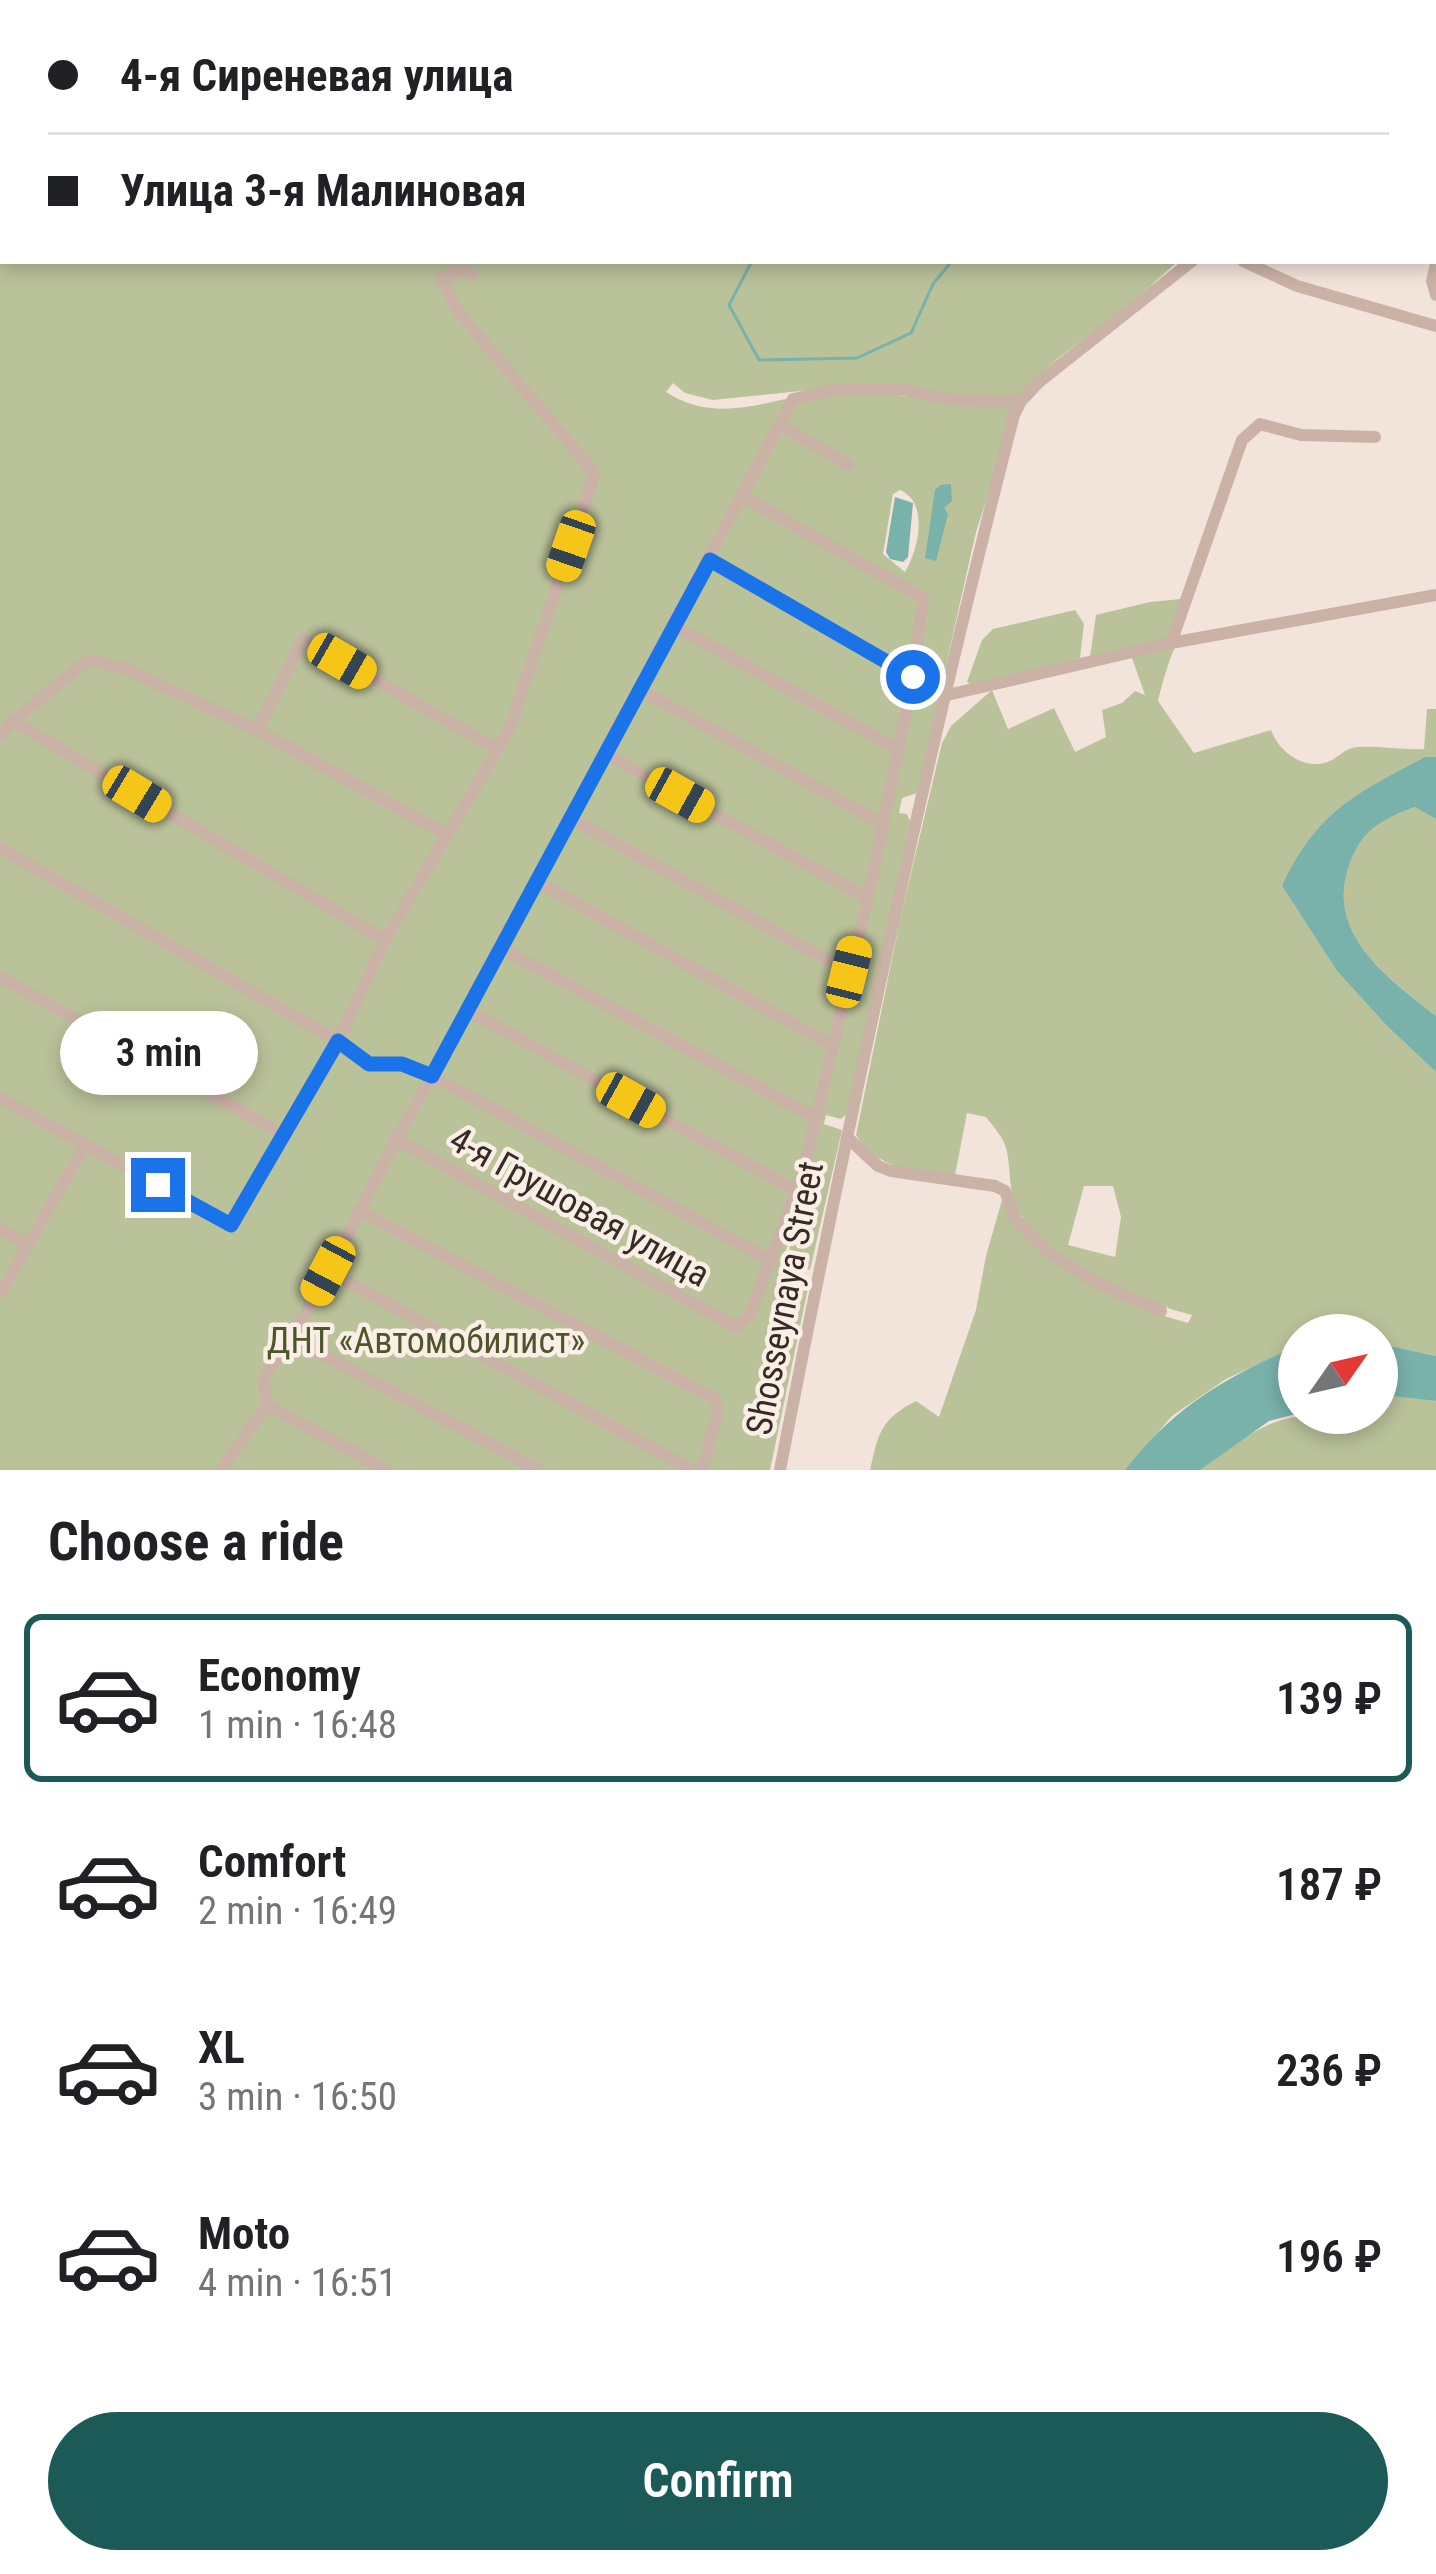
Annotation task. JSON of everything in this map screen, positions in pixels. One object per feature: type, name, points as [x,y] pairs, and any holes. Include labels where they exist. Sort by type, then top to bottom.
[{"type":"street","points":[[1188,264],[1021,400],[943,696],[1171,643],[1436,595]]},
{"type":"street","points":[[1249,264],[1297,286],[1435,323]]},
{"type":"street","points":[[1436,264],[1432,281],[1436,296]]},
{"type":"street","points":[[0,1098],[231,1225],[338,1041],[385,940],[517,712],[593,480],[592,470],[458,311],[442,278],[462,270],[472,275]]},
{"type":"street","points":[[226,1468],[267,1406],[262,1378],[292,1339],[394,1138],[432,1076],[794,399],[834,390],[903,389],[950,400],[1021,400]]},
{"type":"street","points":[[1171,643],[1242,440],[1260,424],[1301,435],[1375,437]]},
{"type":"street","points":[[782,426],[849,465]]},
{"type":"street","points":[[0,848],[338,1041],[369,1064],[402,1064],[432,1076],[772,1261],[804,1170],[868,898],[913,677],[923,598],[742,496]]},
{"type":"street","points":[[710,560],[913,677]]},
{"type":"street","points":[[674,625],[897,749]]},
{"type":"street","points":[[256,730],[303,639],[496,748]]},
{"type":"street","points":[[0,737],[88,660],[126,669],[256,730],[445,834]]},
{"type":"street","points":[[640,689],[880,823]]},
{"type":"street","name":"Shosseynaya Street","points":[[780,1470],[943,696]]},
{"type":"street","points":[[13,721],[385,940]]},
{"type":"street","points":[[604,753],[868,898]]},
{"type":"street","points":[[568,817],[849,972]]},
{"type":"street","points":[[536,881],[833,1046]]},
{"type":"street","points":[[499,946],[816,1118]]},
{"type":"street","points":[[0,977],[281,1133]]},
{"type":"street","points":[[467,1010],[795,1190]]},
{"type":"street","points":[[847,1137],[878,1166],[891,1171],[1005,1191],[1016,1220],[1048,1252],[1097,1283],[1161,1311]]},
{"type":"street","name":"4-я Грушовая улица","points":[[394,1138],[736,1327],[750,1315],[772,1261]]},
{"type":"street","points":[[2,1292],[85,1145]]},
{"type":"street","points":[[358,1210],[715,1399],[718,1410],[702,1470]]},
{"type":"street","points":[[0,1229],[28,1245]]},
{"type":"street","points":[[328,1271],[692,1470]]},
{"type":"street","points":[[292,1339],[539,1470]]},
{"type":"street","points":[[267,1406],[387,1470]]},
{"type":"green space","name":"ДНТ «Автомобилист»","points":[[0,264],[1175,264],[1020,395],[971,398],[867,384],[713,400],[685,393],[673,383],[666,392],[711,408],[846,392],[1017,405],[976,532],[917,793],[902,798],[899,813],[907,814],[910,821],[848,1113],[841,1119],[826,1115],[824,1124],[842,1130],[810,1270],[789,1262],[790,1239],[779,1269],[809,1283],[770,1470],[0,1470]],"holes":[[[900,490],[915,505],[919,527],[905,572],[883,554],[893,494]]]},
{"type":"green space","points":[[1181,599],[1168,640],[1090,657],[1096,615]]},
{"type":"green space","points":[[1075,610],[1084,624],[1080,658],[972,685],[967,682],[982,640],[993,629]]},
{"type":"green space","points":[[1175,647],[1158,701],[1194,753],[1271,730],[1287,753],[1313,764],[1357,747],[1424,749],[1427,709],[1436,709],[1436,757],[1425,757],[1400,770],[1340,807],[1309,840],[1282,886],[1337,971],[1436,1072],[1436,1356],[1398,1348],[1398,1314],[1278,1314],[1278,1355],[1226,1379],[1172,1416],[1125,1470],[870,1470],[879,1436],[895,1414],[916,1401],[939,1417],[976,1310],[1002,1200],[1015,1222],[1064,1267],[1154,1313],[1188,1323],[1192,1315],[1118,1288],[1044,1243],[1015,1203],[1006,1148],[986,1117],[967,1113],[955,1175],[887,1163],[856,1135],[901,915],[942,743],[951,726],[992,690],[1008,729],[1054,708],[1075,752],[1106,737],[1102,710],[1122,703],[1135,691],[1145,695],[1132,658]],"holes":[[[1084,1186],[1113,1186],[1121,1217],[1115,1257],[1068,1245]]]},
{"type":"green space","points":[[1416,807],[1436,819],[1436,1016],[1381,970],[1353,934],[1346,913],[1344,891],[1360,842],[1382,821]]},
{"type":"green space","points":[[1398,1396],[1436,1401],[1436,1470],[1200,1470],[1278,1422],[1278,1434],[1398,1434]]},
{"type":"water","points":[[951,484],[952,501],[944,508],[948,514],[936,561],[925,558],[935,490]]},
{"type":"water","points":[[895,497],[913,503],[908,557],[903,562],[890,559],[886,552]]},
{"type":"water","points":[[1425,757],[1436,757],[1436,819],[1415,807],[1374,828],[1354,853],[1344,890],[1353,933],[1366,952],[1436,1016],[1436,1072],[1337,971],[1282,886],[1309,840],[1340,807]]},
{"type":"water","points":[[1398,1348],[1436,1356],[1436,1401],[1398,1396]]},
{"type":"water","points":[[1278,1355],[1278,1419],[1200,1470],[1125,1470],[1183,1411]]},
{"type":"waterway","points":[[750,264],[729,305],[759,360],[857,358],[911,333],[933,284],[950,264]]},
{"type":"route","points":[[158,1185],[231,1225],[338,1041],[369,1064],[402,1064],[432,1076],[710,560],[913,677]]}]
